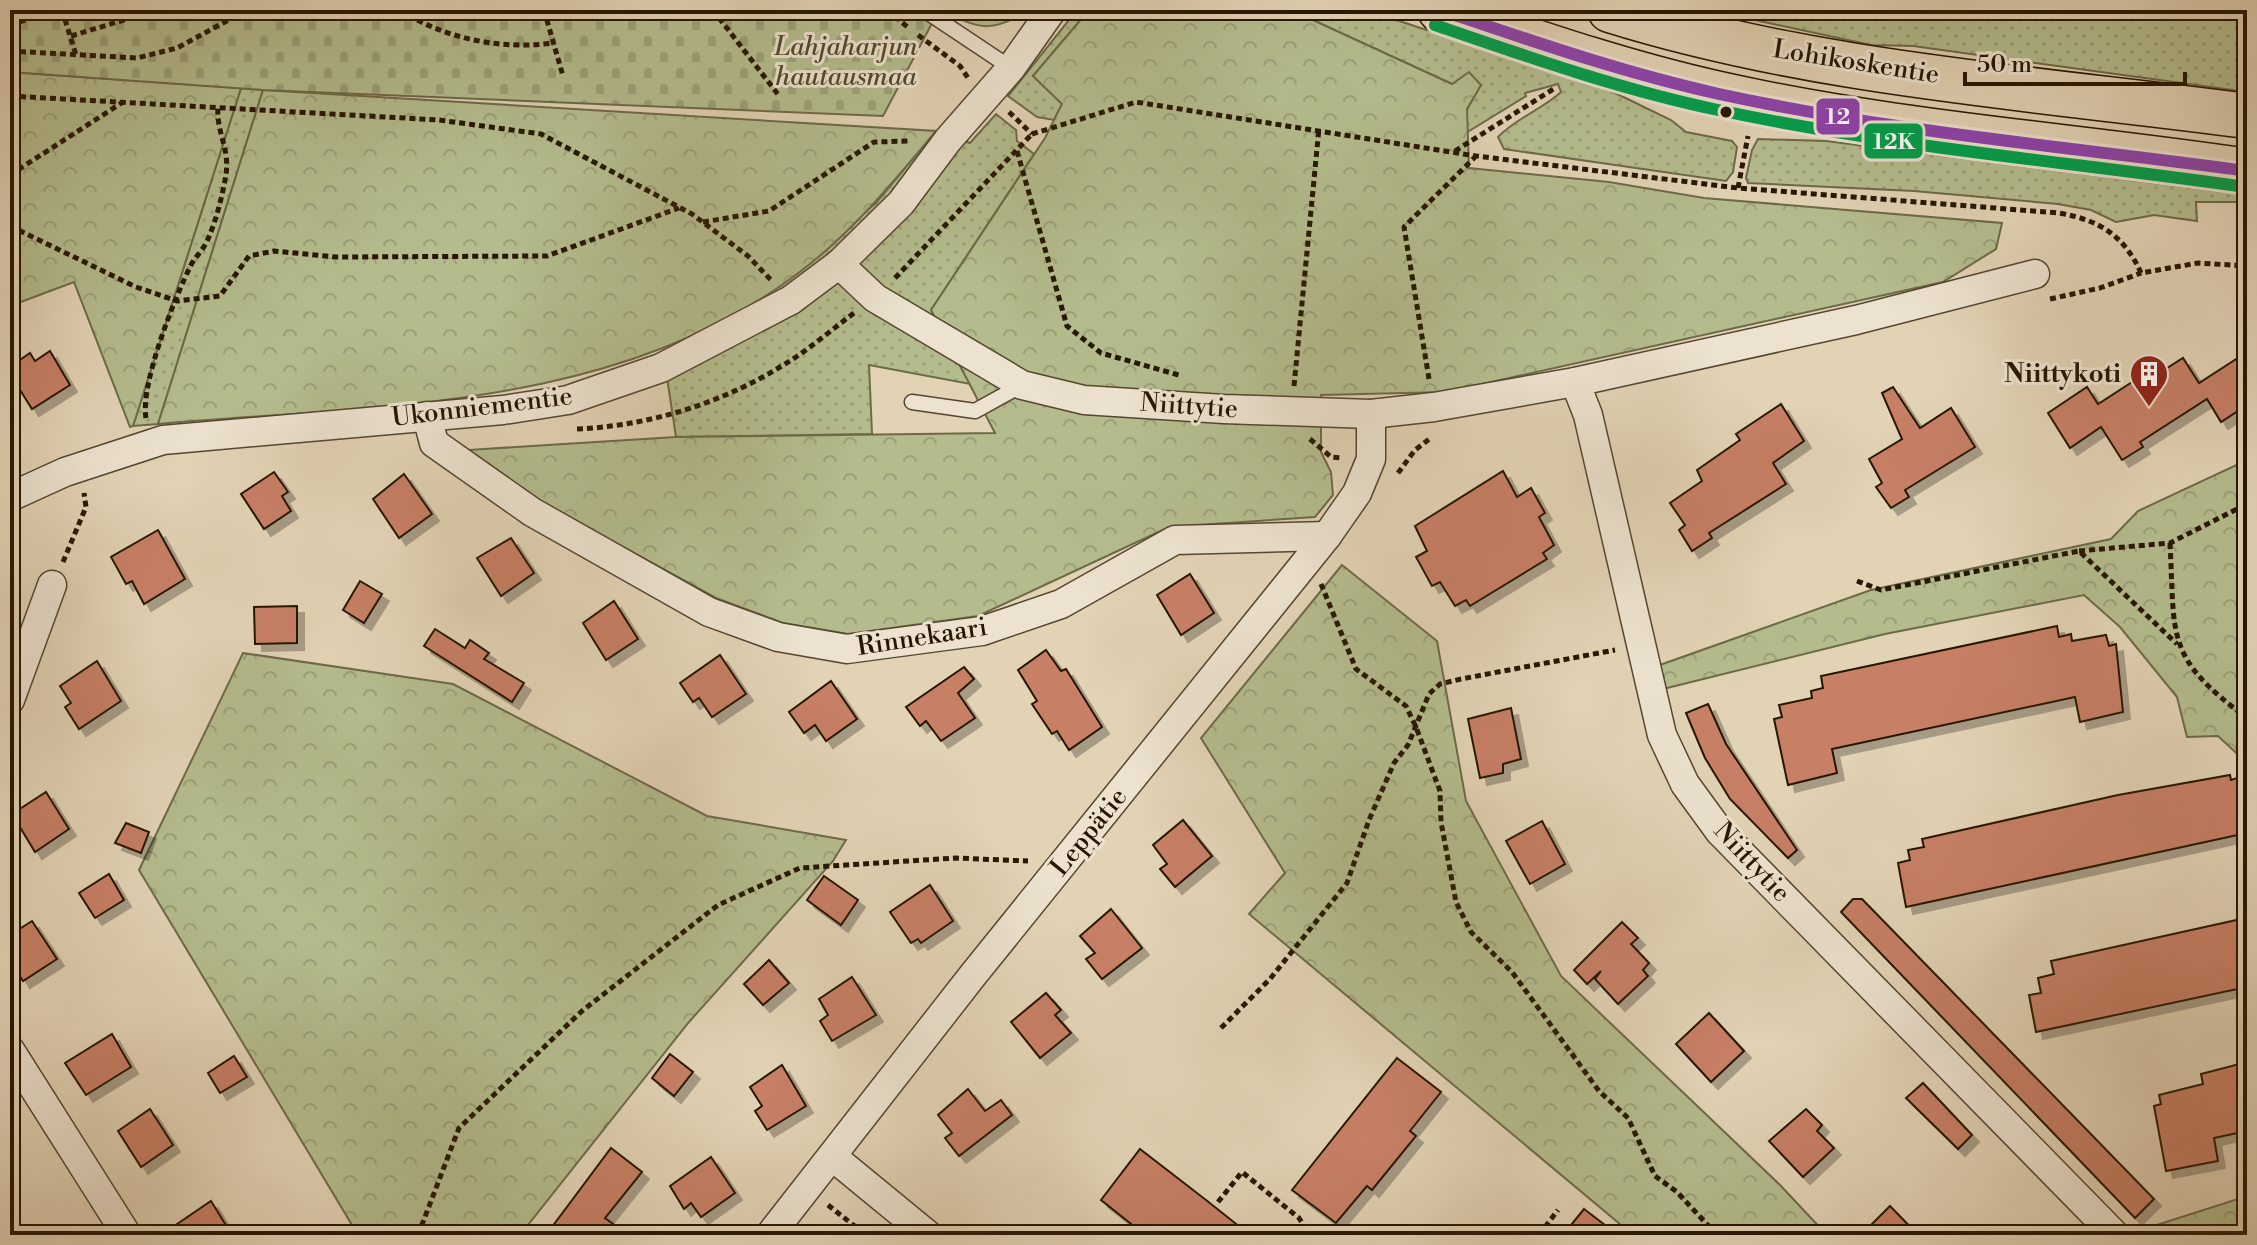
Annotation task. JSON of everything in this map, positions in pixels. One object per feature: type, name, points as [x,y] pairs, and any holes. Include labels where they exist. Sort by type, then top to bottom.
[{"type":"main road","name":"Lohikoskentie","points":[[1440,10],[1577,56],[1719,94],[1871,122],[2247,171]]},
{"type":"main road","name":"Lohikoskentie","points":[[1610,10],[1762,47],[1899,71],[2247,116]]},
{"type":"street","name":"Ukonniementie","points":[[10,497],[65,472],[150,442],[568,400],[661,368],[791,300],[839,264],[901,203],[948,140],[1011,68],[1052,10]]},
{"type":"street","name":"Niittytie","points":[[839,264],[875,298],[1022,385],[1084,400],[1371,414],[1434,407],[1575,382],[1856,320],[2035,274]]},
{"type":"street","name":"Niittytie","points":[[1575,382],[1588,415],[1662,735],[1685,784],[1720,832],[2115,1235]]},
{"type":"street","name":"Leppätie","points":[[770,1235],[973,975],[1327,536],[1357,493],[1371,459],[1371,414]]},
{"type":"street","name":"Rinnekaari","points":[[427,416],[434,443],[532,512],[709,612],[778,637],[847,649],[982,631],[1048,609],[1175,540],[1327,536]]},
{"type":"street","points":[[10,700],[52,585]]},
{"type":"street","points":[[10,1050],[127,1235]]},
{"type":"street","points":[[833,1157],[928,1235]]},
{"type":"lane","points":[[924,10],[1011,68]]},
{"type":"lane","points":[[912,402],[975,411],[1022,385]]},
{"type":"path","points":[[10,25],[56,10]]},
{"type":"path","points":[[62,10],[76,55]]},
{"type":"path","points":[[71,36],[157,10]]},
{"type":"path","points":[[10,51],[137,58],[177,48],[247,10]]},
{"type":"path","points":[[400,10],[445,31],[487,43],[524,47],[553,43]]},
{"type":"path","points":[[544,10],[563,76]]},
{"type":"path","points":[[713,10],[780,97]]},
{"type":"path","points":[[887,10],[960,66],[1032,134],[1136,102],[1319,128],[1476,156],[1738,188],[2087,217],[2110,230],[2132,252],[2141,273],[2198,263],[2247,266]]},
{"type":"path","points":[[1454,151],[1555,88]]},
{"type":"path","points":[[10,96],[439,120],[541,134],[703,222],[748,256],[791,300]]},
{"type":"path","points":[[10,175],[123,102]]},
{"type":"path","points":[[150,442],[144,404],[152,369],[191,264],[208,240],[226,174],[227,151],[217,125],[218,108]]},
{"type":"path","points":[[1319,128],[1299,363],[1288,431],[1303,433],[1331,457],[1371,459],[1401,468]]},
{"type":"path","points":[[1738,188],[1748,136]]},
{"type":"path","points":[[703,222],[769,211],[874,142],[948,140]]},
{"type":"path","points":[[1017,151],[1067,326],[1101,353],[1185,377]]},
{"type":"path","points":[[1434,407],[1404,227],[1476,156]]},
{"type":"path","points":[[11,226],[136,287],[177,301],[220,296],[249,256],[274,251],[336,257],[547,256],[680,208]]},
{"type":"path","points":[[52,585],[86,507],[83,487]]},
{"type":"path","points":[[1857,581],[1881,590],[2079,551],[2170,543],[2247,504]]},
{"type":"path","points":[[2170,543],[2177,644]]},
{"type":"path","points":[[2079,551],[2177,644],[2190,669],[2213,693],[2247,718]]},
{"type":"path","points":[[1318,575],[1356,669],[1406,706],[1416,727],[1440,791],[1441,822],[1456,902],[1471,932],[1512,972],[1599,1091],[1628,1118],[1655,1176],[1677,1192],[1717,1235]]},
{"type":"path","points":[[1221,1028],[1309,934],[1347,883],[1369,820],[1394,763],[1408,745],[1429,694],[1440,684],[1640,646]]},
{"type":"path","points":[[418,1235],[459,1128],[582,1011],[718,905],[800,868],[955,858],[1039,862]]},
{"type":"path","points":[[1218,1202],[1242,1172],[1299,1218],[1310,1235]]},
{"type":"path","points":[[824,1202],[866,1235]]},
{"type":"path","points":[[1539,1235],[1558,1210]]},
{"type":"green space","name":"Lahjaharjun hautausmaa","points":[[10,10],[939,10],[883,116],[263,90],[10,72]]},
{"type":"green space","points":[[944,10],[1029,10],[1006,22],[987,26],[967,22]]},
{"type":"green space","points":[[1077,10],[1089,10],[1033,76],[1062,104],[1054,120],[1037,117],[1008,96]]},
{"type":"green space","points":[[1089,10],[1291,10],[1452,84],[1469,72],[1481,85],[1467,109],[1469,168],[1609,182],[1704,198],[2002,223],[1996,249],[1943,282],[1446,392],[1321,395],[1321,452],[1331,472],[1333,495],[1315,517],[1169,527],[978,616],[848,634],[783,623],[716,598],[539,501],[468,450],[676,437],[995,433],[931,310],[1045,138],[1062,104],[1033,76]]},
{"type":"green space","points":[[1291,10],[1366,10],[1609,90],[1671,120],[1686,132],[1732,141],[1737,147],[1733,172],[1726,181],[1504,149],[1498,137],[1561,92],[1558,84],[1525,93],[1526,96],[1466,133],[1467,109],[1481,85],[1452,84]]},
{"type":"green space","points":[[1708,10],[2247,10],[2247,92],[1913,46],[1871,45]]},
{"type":"green space","points":[[10,72],[241,88],[133,426],[130,427],[74,282],[10,306]]},
{"type":"green space","points":[[241,88],[263,90],[158,424],[133,426]]},
{"type":"green space","points":[[263,90],[936,131],[853,225],[797,274],[727,319],[651,353],[572,377],[491,393],[323,412],[158,424]]},
{"type":"green space","points":[[996,114],[1016,130],[1017,141],[1034,154],[931,310],[970,384],[869,365],[872,434],[676,437],[663,351],[741,312],[876,203],[936,131],[970,143]]},
{"type":"green space","points":[[1758,139],[1826,141],[2247,195],[2247,202],[2196,202],[2197,221],[2154,215],[2116,222],[2091,210],[2058,204],[1914,191],[1748,183],[1746,178],[1752,150]]},
{"type":"green space","points":[[2247,460],[2247,763],[2218,736],[2187,737],[2177,697],[2120,627],[2084,595],[1885,634],[1663,689],[1657,666],[1871,590],[2111,539],[2138,511]]},
{"type":"green space","points":[[1342,565],[1437,641],[1466,801],[1561,976],[1780,1185],[1827,1235],[1633,1235],[1249,914],[1285,873],[1201,738]]},
{"type":"green space","points":[[243,653],[453,684],[707,816],[846,840],[833,861],[689,1022],[520,1235],[358,1235],[139,870]]},
{"type":"green space","points":[[2247,1196],[2247,1235],[2145,1235],[2141,1230]]},
{"type":"building","points":[[50,351],[70,385],[32,409],[10,374],[10,367],[30,353],[35,361]]},
{"type":"building","name":"Niittykoti","points":[[2247,352],[2247,405],[2221,422],[2207,399],[2140,442],[2143,447],[2122,460],[2101,427],[2070,448],[2048,413],[2087,387],[2098,404],[2146,373],[2150,379],[2183,358],[2199,383]]},
{"type":"building","points":[[1893,387],[1920,428],[1951,408],[1975,447],[1905,490],[1909,497],[1891,508],[1876,487],[1882,483],[1869,459],[1902,439],[1882,393]]},
{"type":"building","points":[[1781,404],[1804,441],[1773,463],[1786,484],[1709,533],[1712,538],[1692,551],[1679,530],[1685,525],[1670,503],[1702,481],[1697,470],[1740,440],[1736,434]]},
{"type":"building","points":[[1503,471],[1517,497],[1531,488],[1545,513],[1539,517],[1554,545],[1543,553],[1547,559],[1470,606],[1466,600],[1455,606],[1440,582],[1432,586],[1416,557],[1427,551],[1415,526]]},
{"type":"building","points":[[274,472],[288,492],[282,496],[291,511],[264,529],[241,494]]},
{"type":"building","points":[[404,474],[432,514],[399,538],[373,499]]},
{"type":"building","points":[[158,530],[185,579],[144,604],[132,581],[126,584],[111,557]]},
{"type":"building","points":[[511,538],[534,573],[501,596],[477,558]]},
{"type":"building","points":[[1190,574],[1214,613],[1181,635],[1157,595]]},
{"type":"building","points":[[360,581],[382,594],[364,623],[343,610]]},
{"type":"building","points":[[614,601],[638,639],[606,660],[583,623]]},
{"type":"building","points":[[297,606],[297,643],[255,644],[254,607]]},
{"type":"building","points":[[2057,626],[2059,637],[2071,634],[2072,641],[2106,635],[2109,646],[2116,644],[2123,712],[2080,722],[2075,697],[1832,749],[1837,773],[1788,785],[1774,719],[1782,717],[1779,705],[1812,698],[1811,691],[1823,688],[1821,676]]},
{"type":"building","points":[[435,629],[465,648],[470,640],[489,653],[484,659],[524,683],[512,702],[424,646]]},
{"type":"building","points":[[1046,650],[1061,671],[1066,669],[1102,727],[1069,750],[1057,731],[1052,734],[1032,704],[1037,701],[1018,670]]},
{"type":"building","points":[[720,655],[746,694],[712,717],[699,698],[693,702],[680,683]]},
{"type":"building","points":[[97,661],[121,701],[79,729],[65,707],[71,703],[60,686]]},
{"type":"building","points":[[964,667],[974,679],[958,693],[975,718],[941,741],[926,721],[920,726],[906,707]]},
{"type":"building","points":[[831,681],[857,719],[826,741],[815,725],[804,733],[789,712]]},
{"type":"building","points":[[1708,704],[1726,744],[1797,850],[1788,858],[1730,799],[1705,758],[1686,713]]},
{"type":"building","points":[[1511,708],[1521,759],[1503,764],[1503,773],[1480,778],[1468,719]]},
{"type":"building","points":[[2230,775],[2231,780],[2247,775],[2247,833],[1906,907],[1898,863],[1910,860],[1908,850],[1924,847],[1922,839],[2118,795]]},
{"type":"building","points":[[46,792],[69,829],[35,852],[12,814]]},
{"type":"building","points":[[1183,820],[1212,856],[1175,887],[1160,869],[1167,864],[1153,845]]},
{"type":"building","points":[[1542,821],[1565,864],[1530,884],[1506,841]]},
{"type":"building","points":[[126,823],[149,832],[141,853],[115,843]]},
{"type":"building","points":[[109,874],[124,900],[95,918],[79,893]]},
{"type":"building","points":[[824,876],[858,900],[841,925],[807,900]]},
{"type":"building","points":[[930,885],[953,921],[921,943],[918,939],[911,943],[890,912]]},
{"type":"building","points":[[1853,899],[1862,899],[2154,1199],[2135,1218],[1841,912]]},
{"type":"building","points":[[1111,909],[1142,948],[1102,979],[1086,959],[1095,953],[1080,936]]},
{"type":"building","points":[[2241,919],[2243,933],[2247,931],[2247,987],[2036,1032],[2029,995],[2041,993],[2038,978],[2054,974],[2051,961]]},
{"type":"building","points":[[32,921],[57,959],[23,981],[10,961],[10,935]]},
{"type":"building","points":[[1622,922],[1638,938],[1631,944],[1649,963],[1643,970],[1648,976],[1618,1004],[1595,979],[1601,971],[1587,984],[1574,970]]},
{"type":"building","points":[[769,960],[789,983],[763,1005],[744,984]]},
{"type":"building","points":[[852,977],[876,1015],[832,1041],[820,1021],[828,1015],[819,999]]},
{"type":"building","points":[[1046,993],[1061,1010],[1055,1015],[1071,1033],[1040,1058],[1011,1022]]},
{"type":"building","points":[[1709,1013],[1744,1051],[1711,1082],[1676,1044]]},
{"type":"building","points":[[112,1034],[131,1067],[86,1095],[65,1063]]},
{"type":"building","points":[[670,1054],[693,1072],[674,1096],[652,1078]]},
{"type":"building","points":[[234,1056],[247,1077],[220,1093],[208,1073]]},
{"type":"building","points":[[1397,1058],[1441,1092],[1410,1131],[1416,1136],[1372,1190],[1367,1186],[1336,1223],[1292,1190]]},
{"type":"building","points":[[2247,1062],[2247,1131],[2214,1138],[2218,1161],[2166,1171],[2154,1106],[2161,1104],[2159,1095],[2203,1084],[2201,1074]]},
{"type":"building","points":[[782,1065],[806,1106],[767,1130],[755,1111],[762,1106],[750,1087]]},
{"type":"building","points":[[1923,1083],[1972,1135],[1958,1149],[1906,1098]]},
{"type":"building","points":[[968,1089],[985,1111],[1001,1100],[1012,1115],[959,1156],[945,1138],[952,1133],[938,1115]]},
{"type":"building","points":[[150,1109],[173,1145],[141,1167],[118,1131]]},
{"type":"building","points":[[1806,1109],[1822,1125],[1817,1131],[1834,1148],[1803,1177],[1769,1141]]},
{"type":"building","points":[[611,1148],[642,1172],[605,1218],[628,1235],[546,1235]]},
{"type":"building","points":[[1140,1149],[1250,1235],[1145,1235],[1101,1200]]},
{"type":"building","points":[[711,1157],[735,1193],[701,1217],[691,1203],[684,1209],[670,1186]]},
{"type":"building","points":[[211,1201],[232,1235],[161,1235]]},
{"type":"building","points":[[1890,1206],[1918,1235],[1861,1235]]},
{"type":"building","points":[[1584,1209],[1618,1235],[1563,1235]]},
{"type":"transit line","name":"12","points":[[1440,10],[1648,76],[1784,107],[1916,129],[2247,171]]},
{"type":"transit line","name":"12K","points":[[1435,25],[1611,83],[1718,110],[1915,144],[2245,187]]},
{"type":"place","name":"Niittykoti","points":[[2149,408]]}]
